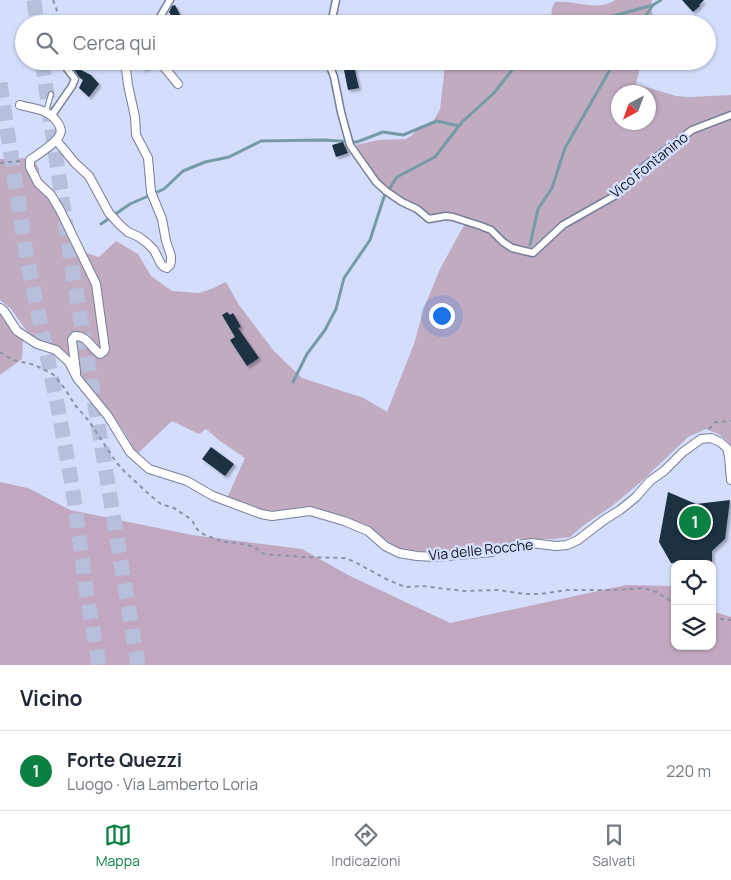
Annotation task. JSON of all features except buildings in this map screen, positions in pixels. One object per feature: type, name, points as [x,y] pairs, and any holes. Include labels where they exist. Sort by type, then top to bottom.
[{"type":"street","points":[[161,15],[170,0]]},
{"type":"street","points":[[333,15],[336,0]]},
{"type":"street","points":[[49,114],[72,86],[75,79],[68,70]]},
{"type":"street","points":[[56,140],[75,163],[89,176],[109,213],[128,232],[147,243],[154,250],[161,264],[167,268],[170,265],[171,256],[162,219],[151,192],[148,158],[136,134],[135,117],[126,70]]},
{"type":"street","points":[[166,70],[178,84]]},
{"type":"street","name":"Vico Fontanino","points":[[332,70],[350,145],[376,182],[402,202],[416,209],[429,219],[453,216],[491,230],[512,248],[533,254],[562,224],[616,195],[646,165],[692,130],[731,115]]},
{"type":"street","points":[[20,105],[49,114],[60,126],[61,134],[30,160],[30,167],[38,183],[51,195],[60,210],[96,284],[105,349],[100,354],[88,340],[75,336],[72,340],[77,378]]},
{"type":"street","name":"Via delle Rocche","points":[[0,308],[17,331],[37,344],[56,350],[69,362],[77,378],[108,416],[130,452],[149,469],[187,482],[213,496],[261,514],[272,516],[310,511],[344,520],[368,531],[385,546],[399,553],[434,557],[485,552],[531,543],[567,546],[620,510],[683,452],[702,439]]},
{"type":"street","points":[[702,439],[711,438],[727,448],[730,456],[731,480]]},
{"type":"lane","points":[[49,114],[51,94]]},
{"type":"path","points":[[53,0],[59,15]]},
{"type":"path","points":[[0,163],[30,160]]},
{"type":"path","points":[[702,439],[716,422],[731,421]]},
{"type":"path","points":[[422,586],[454,591],[498,590],[525,594],[541,594],[567,590],[644,588],[657,592],[671,601]]},
{"type":"path","points":[[716,618],[731,620]]},
{"type":"shaded area","points":[[616,0],[652,0],[652,15],[551,15],[555,2],[593,5]]},
{"type":"shaded area","points":[[444,70],[640,70],[636,84],[639,85],[611,85],[611,130],[656,130],[656,90],[676,96],[689,97],[731,95],[731,446],[720,435],[706,429],[688,437],[643,480],[570,537],[526,539],[479,549],[418,552],[399,549],[361,523],[320,509],[262,510],[227,498],[245,458],[206,429],[199,434],[172,421],[137,454],[123,430],[67,354],[56,346],[37,341],[26,330],[11,309],[0,300],[0,159],[33,158],[39,169],[39,176],[64,208],[86,253],[99,257],[116,241],[138,254],[151,276],[172,291],[199,293],[226,282],[239,305],[274,351],[302,378],[364,398],[387,412],[414,344],[424,308],[440,269],[468,218],[458,215],[427,214],[392,191],[378,179],[356,145],[379,140],[406,139],[421,126],[434,120],[440,109]]},
{"type":"shaded area","points":[[0,304],[8,310],[23,335],[22,359],[0,375]]},
{"type":"shaded area","points":[[0,482],[28,488],[70,510],[192,535],[302,549],[348,575],[450,623],[626,585],[671,586],[671,650],[716,650],[716,612],[731,617],[731,665],[0,665]]},
{"type":"waterway","points":[[646,15],[653,5],[661,0]]},
{"type":"waterway","points":[[617,15],[653,5]]},
{"type":"waterway","points":[[293,382],[307,354],[325,330],[336,309],[344,278],[370,240],[384,197],[397,177],[435,157],[462,122],[494,93],[512,70]]},
{"type":"waterway","points":[[530,245],[538,209],[552,188],[565,148],[610,70]]},
{"type":"waterway","points":[[101,224],[130,204],[164,189],[183,171],[205,162],[229,157],[261,141],[323,140],[357,142],[383,132],[403,135],[437,121],[459,126]]},
{"type":"tunnel","points":[[34,0],[36,15]]},
{"type":"tunnel","points":[[43,70],[72,267],[138,665]]},
{"type":"tunnel","points":[[0,83],[27,259],[72,485],[99,665]]},
{"type":"place","name":"Forte Quezzi","points":[[695,522]]}]
